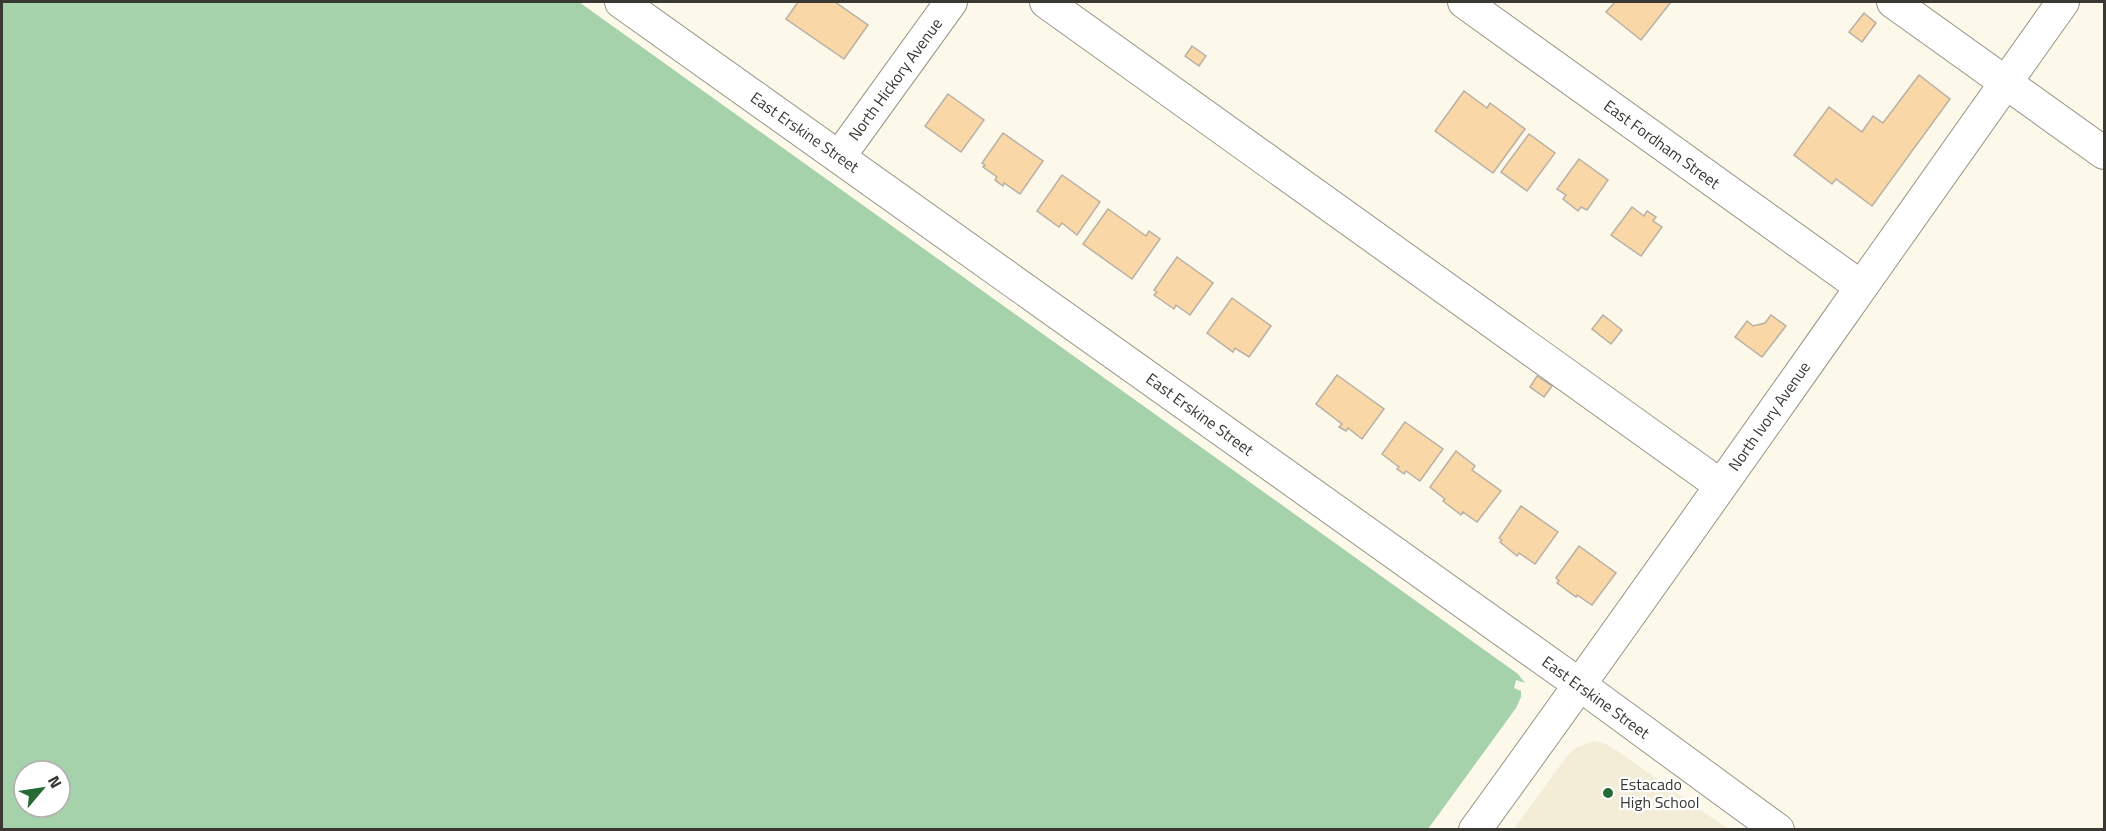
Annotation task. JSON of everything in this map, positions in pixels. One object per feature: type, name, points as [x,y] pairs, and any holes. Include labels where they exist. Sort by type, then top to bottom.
[{"type":"street","name":"East Erskine Street","points":[[621,2],[1580,685],[1778,830]]},
{"type":"street","name":"North Hickory Avenue","points":[[839,157],[951,2]]},
{"type":"street","points":[[1046,2],[1720,485]]},
{"type":"street","name":"East Fordham Street","points":[[1464,2],[1860,286]]},
{"type":"street","points":[[1893,2],[2104,153]]},
{"type":"street","name":"North Ivory Avenue","points":[[1475,830],[2063,2]]},
{"type":"shaded area","name":"Estacado High School","points":[[1593,741],[1604,743],[1616,750],[1728,829],[1514,829],[1567,756],[1576,748]]},
{"type":"green space","points":[[2,2],[579,2],[1518,674],[1525,683],[1516,680],[1514,688],[1521,691],[1521,697],[1516,708],[1428,829],[2,829]]},
{"type":"building","points":[[798,2],[835,2],[868,25],[844,59],[786,19]]},
{"type":"building","points":[[1615,2],[1671,2],[1641,40],[1606,12]]},
{"type":"building","points":[[1864,13],[1876,23],[1862,42],[1849,32]]},
{"type":"building","points":[[1192,46],[1206,56],[1199,66],[1185,56]]},
{"type":"building","points":[[1919,75],[1950,99],[1872,206],[1836,179],[1832,184],[1794,155],[1829,107],[1862,132],[1873,116],[1883,123]]},
{"type":"building","points":[[1464,91],[1487,108],[1490,103],[1525,129],[1493,173],[1435,131]]},
{"type":"building","points":[[948,94],[984,120],[961,152],[925,126]]},
{"type":"building","points":[[1003,133],[1043,161],[1020,194],[1004,183],[1003,186],[995,180],[997,177],[983,167],[985,165],[982,163]]},
{"type":"building","points":[[1529,134],[1555,153],[1527,191],[1501,172]]},
{"type":"building","points":[[1579,159],[1608,180],[1587,210],[1581,207],[1578,211],[1563,199],[1566,195],[1557,189]]},
{"type":"building","points":[[1062,175],[1100,202],[1077,235],[1062,223],[1059,227],[1037,211]]},
{"type":"building","points":[[1632,207],[1644,216],[1647,211],[1656,217],[1653,221],[1662,227],[1641,256],[1611,235]]},
{"type":"building","points":[[1108,209],[1146,236],[1149,231],[1160,239],[1132,279],[1083,244]]},
{"type":"building","points":[[1177,257],[1213,283],[1190,315],[1176,305],[1174,309],[1154,295],[1157,292],[1154,290]]},
{"type":"building","points":[[1232,298],[1271,326],[1249,357],[1235,348],[1233,352],[1207,333]]},
{"type":"building","points":[[1603,315],[1622,330],[1611,344],[1592,329]]},
{"type":"building","points":[[1771,315],[1786,326],[1762,357],[1735,337],[1747,321],[1753,326],[1765,323]]},
{"type":"building","points":[[1337,375],[1384,409],[1362,439],[1348,428],[1346,431],[1339,427],[1342,424],[1316,404]]},
{"type":"building","points":[[1537,376],[1552,386],[1544,397],[1530,387]]},
{"type":"building","points":[[1405,422],[1443,449],[1420,481],[1406,471],[1404,474],[1397,469],[1399,467],[1382,454]]},
{"type":"building","points":[[1456,451],[1475,466],[1472,470],[1501,491],[1477,522],[1463,512],[1461,515],[1430,487]]},
{"type":"building","points":[[1521,506],[1558,532],[1535,564],[1519,553],[1517,556],[1500,542],[1502,540],[1499,538]]},
{"type":"building","points":[[1579,546],[1616,573],[1592,605],[1557,583],[1559,581],[1556,578]]},
{"type":"place","name":"Estacado High School","points":[[1608,793]]}]
